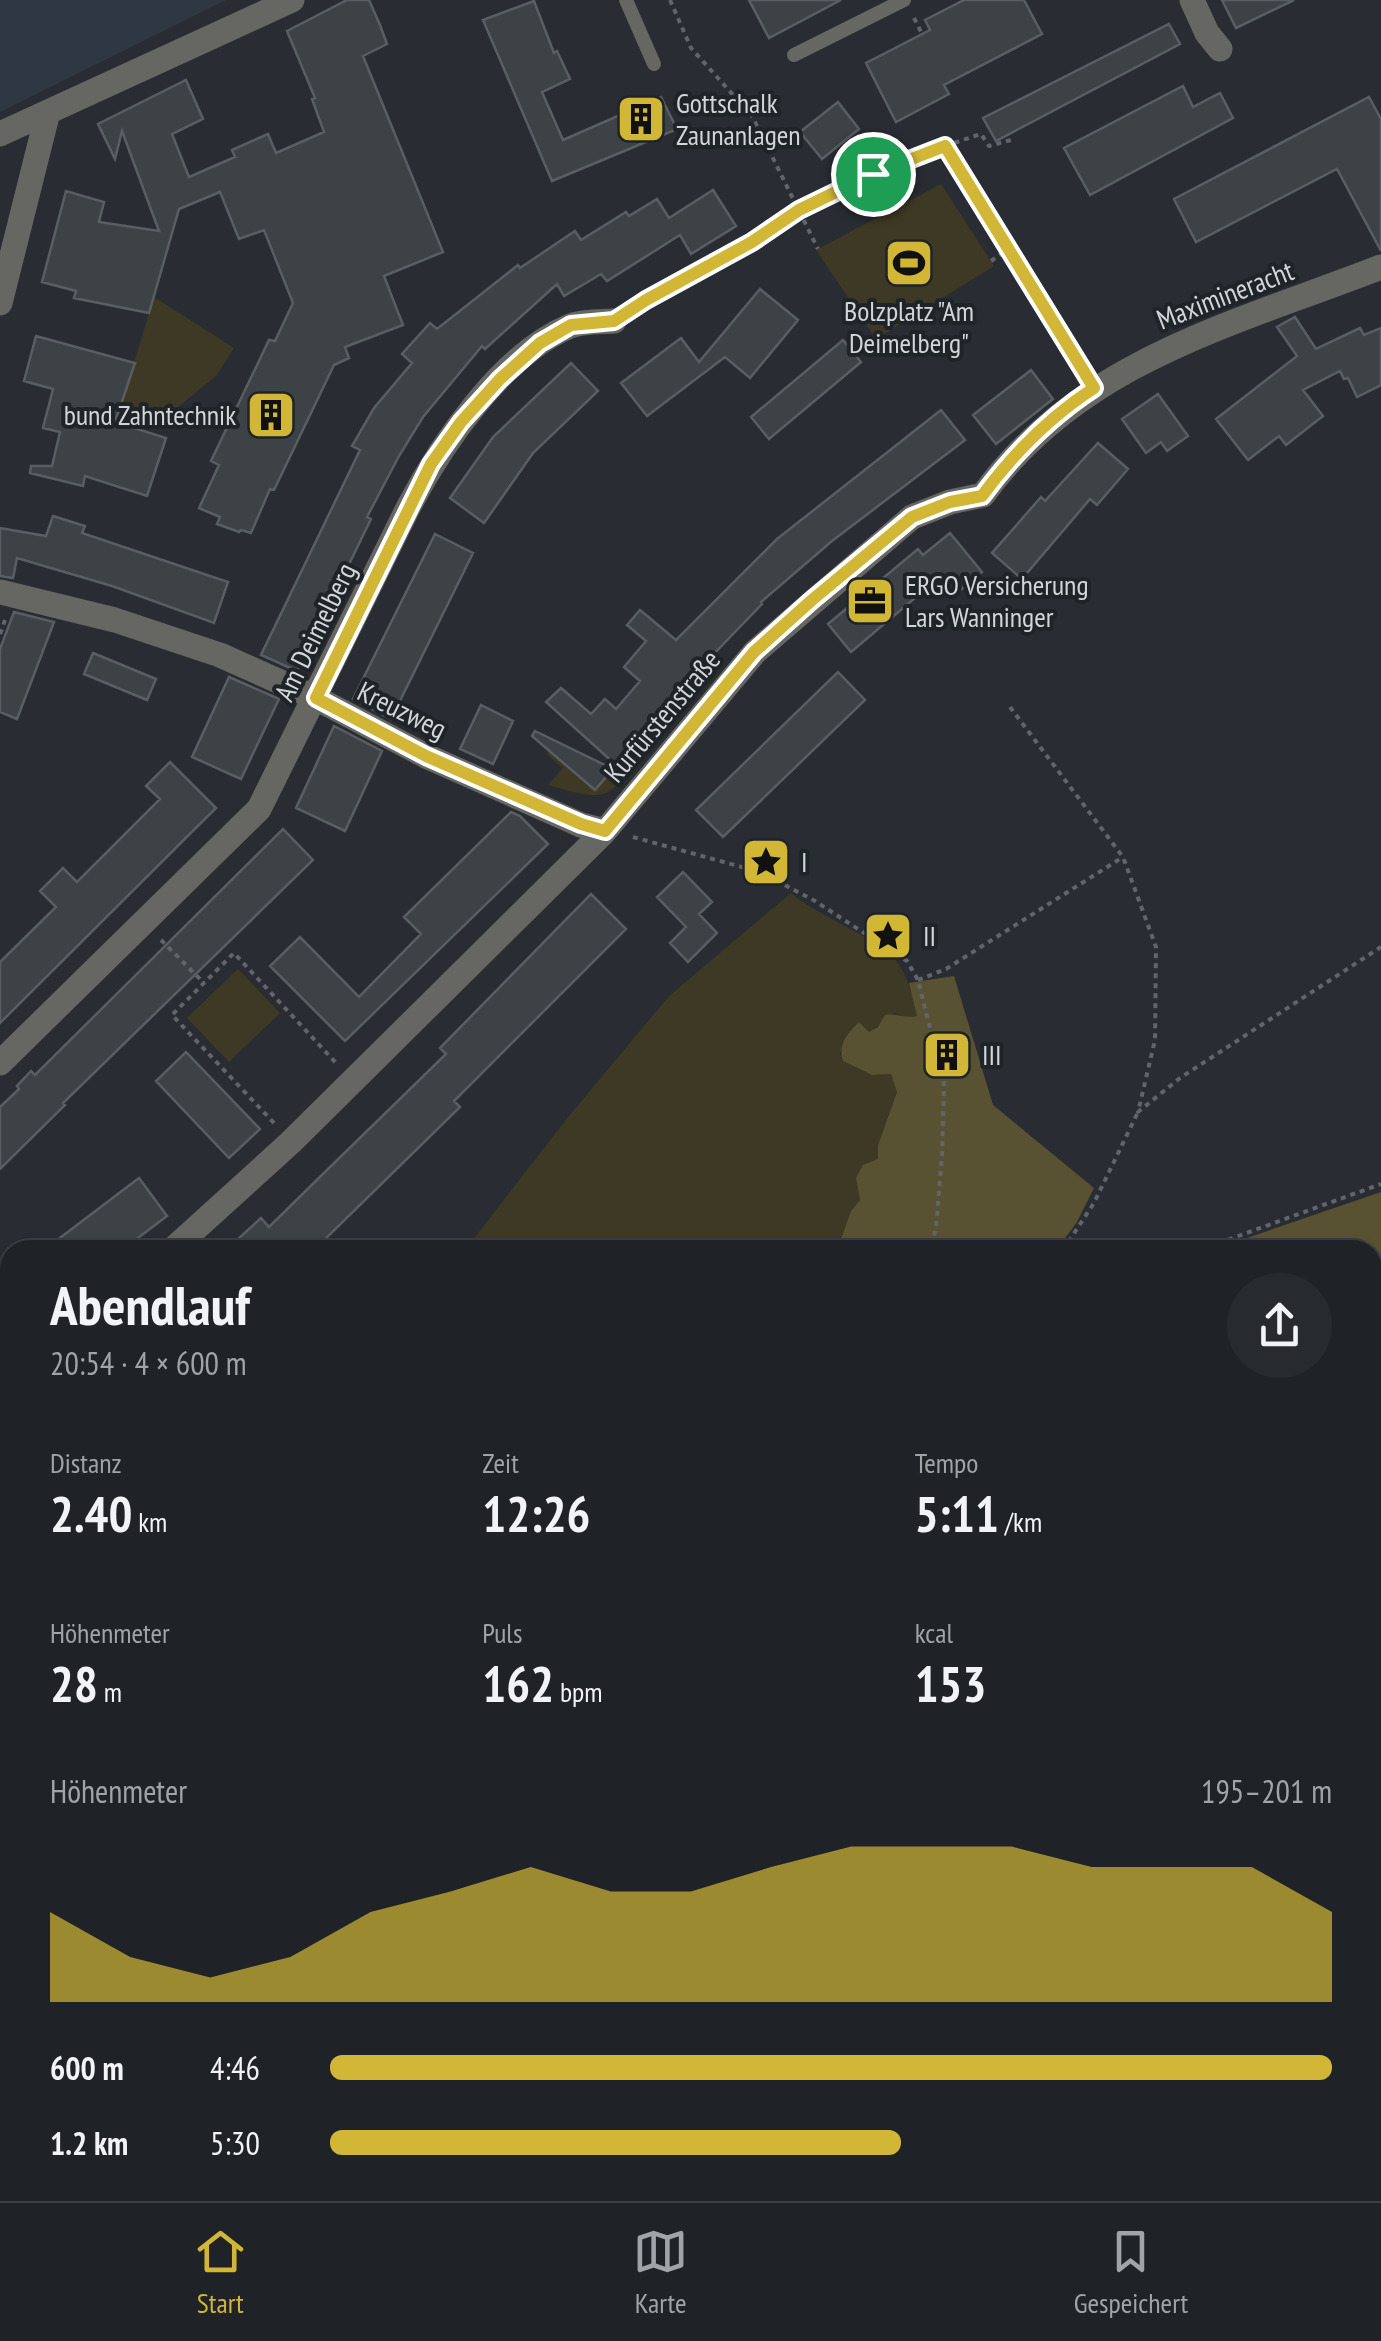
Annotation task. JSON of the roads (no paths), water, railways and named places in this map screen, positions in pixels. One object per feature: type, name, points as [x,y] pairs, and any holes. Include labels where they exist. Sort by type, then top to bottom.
[{"type":"street","points":[[0,134],[292,0]]},
{"type":"street","points":[[1192,0],[1207,33],[1220,49]]},
{"type":"street","points":[[0,303],[48,112]]},
{"type":"street","name":"Maximineracht","points":[[1094,388],[1210,331],[1381,267]]},
{"type":"street","name":"Am Deimelberg","points":[[0,1063],[259,808],[424,478],[461,422],[540,343],[571,325],[614,321]]},
{"type":"street","name":"Kurfürstenstraße","points":[[183,1240],[291,1142],[605,831],[754,652],[912,517],[950,502],[982,496],[1006,464],[1094,388]]},
{"type":"street","name":"Kreuzweg","points":[[0,592],[64,606],[181,641],[316,698],[426,756],[605,831]]},
{"type":"lane","points":[[626,0],[654,64]]},
{"type":"lane","points":[[794,55],[904,0]]},
{"type":"lane","name":"Am Deimelberg","points":[[614,321],[703,271]]},
{"type":"place","name":"Gottschalk Zaunanlagen","points":[[641,119]]},
{"type":"place","name":"Bolzplatz \"Am Deimelberg\"","points":[[909,263]]},
{"type":"place","name":"bund Zahntechnik","points":[[271,415]]},
{"type":"place","name":"ERGO Versicherung Lars Wanninger","points":[[870,601]]},
{"type":"place","name":"I","points":[[766,862]]},
{"type":"place","name":"II","points":[[888,936]]},
{"type":"place","name":"III","points":[[947,1055]]}]
